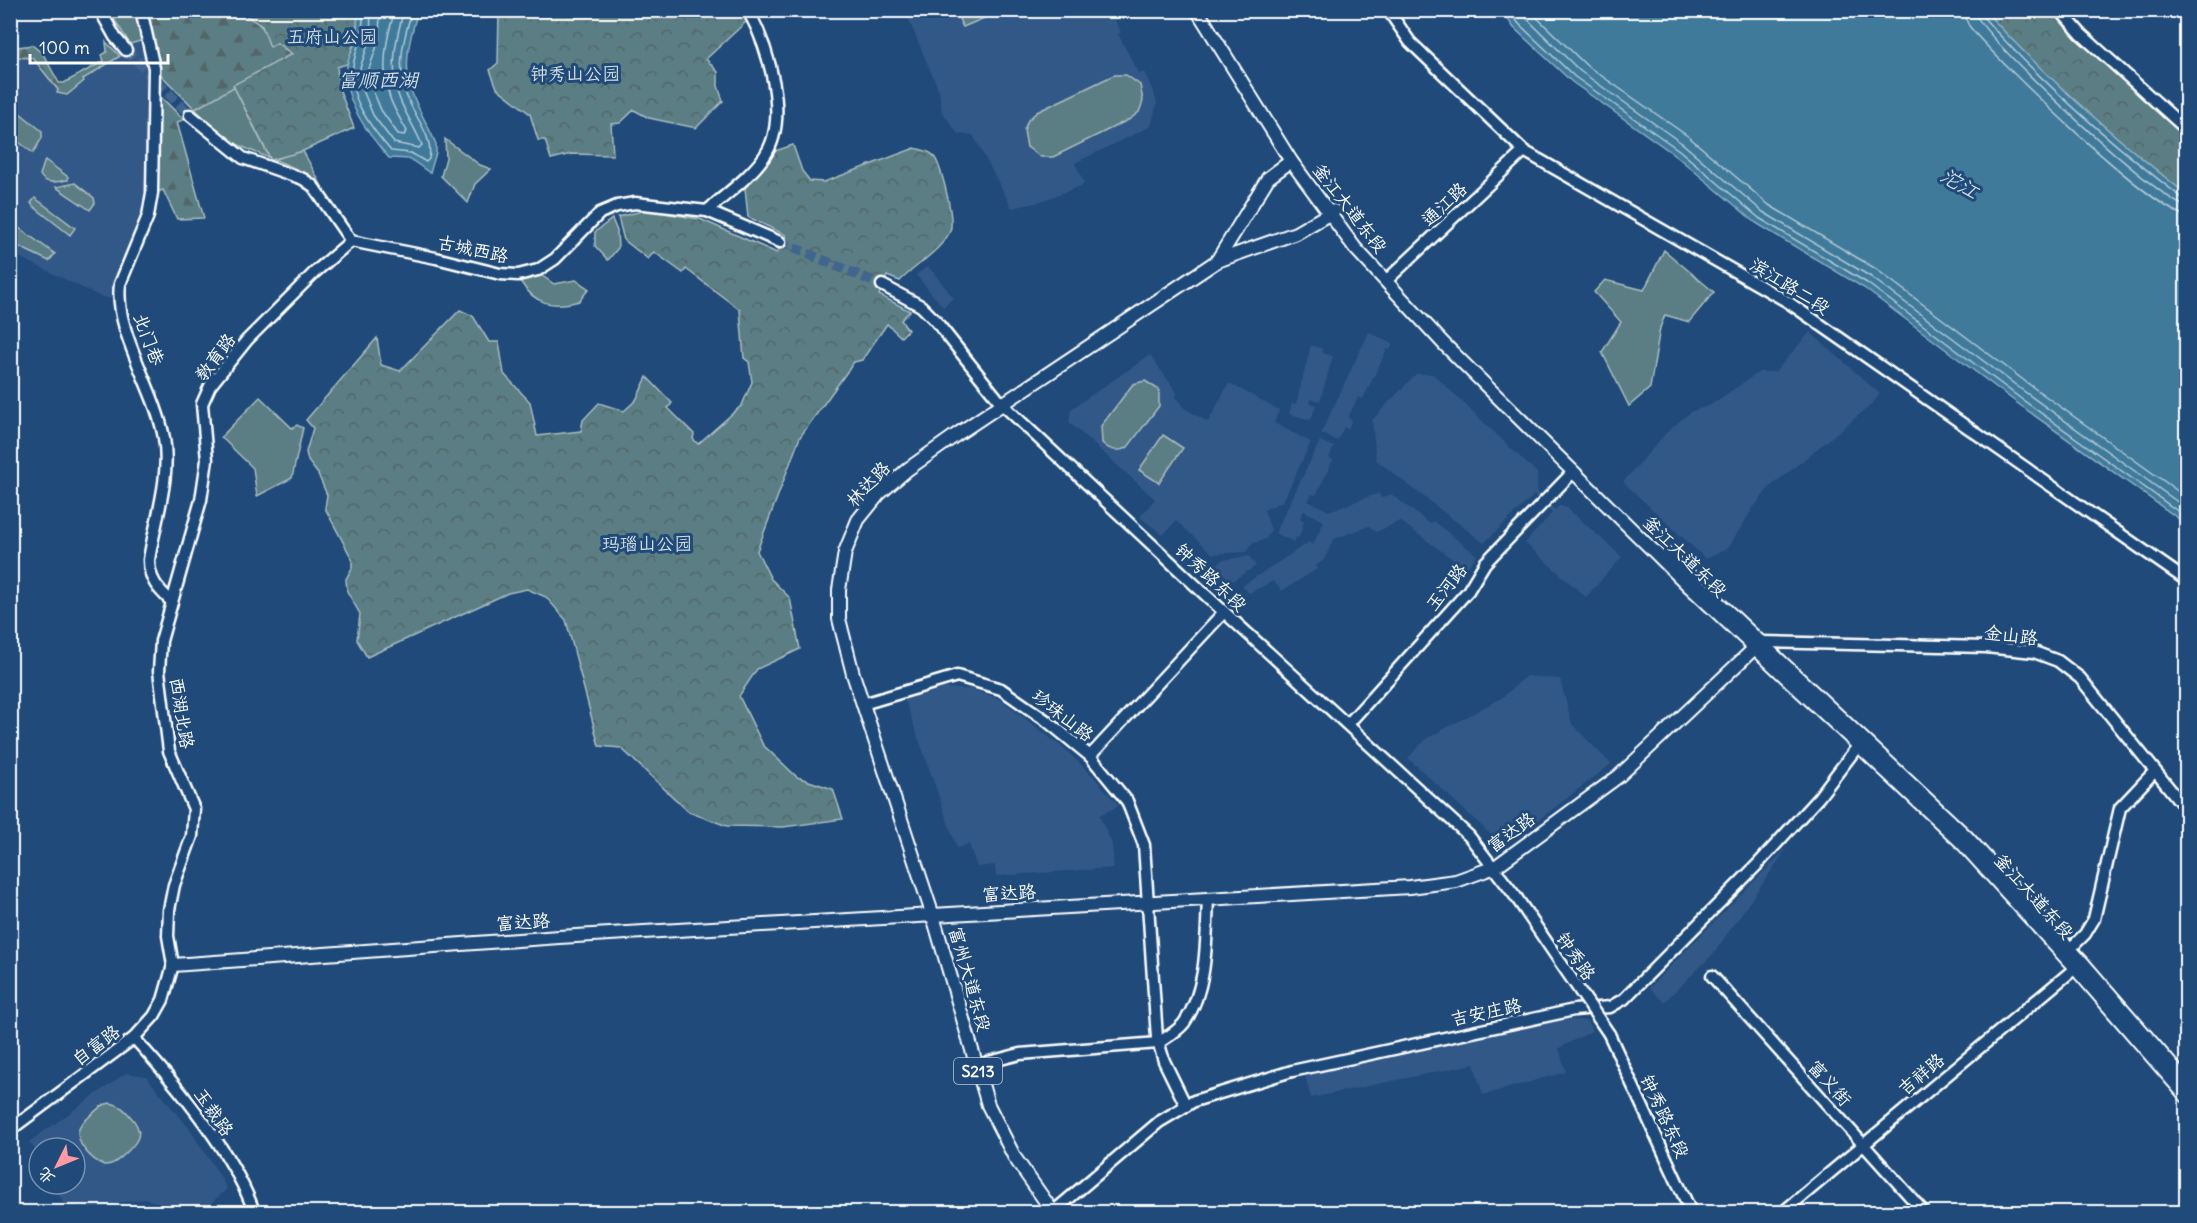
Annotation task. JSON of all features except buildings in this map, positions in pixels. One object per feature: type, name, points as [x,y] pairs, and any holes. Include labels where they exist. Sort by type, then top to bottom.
[{"type":"main road","name":"釜江大道东段","points":[[1197,10],[1291,161],[1443,344],[1573,471],[1966,836],[2070,949],[2079,965],[2187,1096]]},
{"type":"main road","name":"釜江大道东段","points":[[1205,10],[1332,212]]},
{"type":"main road","points":[[1217,261],[1268,178],[1291,161]]},
{"type":"main road","points":[[1217,261],[1296,233],[1332,212]]},
{"type":"main road","name":"林达路","points":[[933,916],[863,704],[839,619],[839,590],[845,552],[858,520],[879,494],[908,469],[1001,404],[1217,261]]},
{"type":"main road","name":"釜江大道东段","points":[[1388,279],[1858,746],[1960,842],[2079,965],[2187,1082]]},
{"type":"main road","name":"富达路","points":[[173,965],[552,938],[1410,887],[1456,881],[1495,867],[1619,776],[1758,645]]},
{"type":"main road","name":"富州大道东段","points":[[933,916],[988,1105],[1015,1158],[1053,1212]]},
{"type":"street","points":[[100,10],[117,40],[126,50]]},
{"type":"street","name":"北门巷","points":[[141,10],[154,68],[152,193],[148,216],[120,284],[119,295],[124,327],[148,384],[164,438],[166,468],[149,560],[149,574],[155,586],[172,602]]},
{"type":"street","points":[[707,211],[754,169],[766,154],[773,134],[776,113],[769,61],[759,30],[748,10]]},
{"type":"street","name":"滨江路二段","points":[[1388,10],[1410,42],[1524,151],[1788,302],[2187,580]]},
{"type":"street","points":[[2060,10],[2086,39],[2187,129]]},
{"type":"street","points":[[190,115],[243,158],[303,179],[313,186],[351,241]]},
{"type":"street","name":"通江路","points":[[1388,279],[1524,151]]},
{"type":"street","name":"古城西路","points":[[351,241],[500,274],[518,275],[538,270],[555,259],[600,213],[617,206],[635,203],[707,211],[780,242]]},
{"type":"street","name":"教育路","points":[[172,602],[201,500],[207,460],[202,404],[210,386],[276,310],[351,241]]},
{"type":"street","name":"钟秀路东段","points":[[882,285],[921,306],[935,320],[1001,404],[1469,836],[1516,897]]},
{"type":"street","name":"玉河路","points":[[1348,724],[1468,591],[1485,563],[1573,471]]},
{"type":"street","name":"西湖北路","points":[[172,602],[161,641],[159,671],[169,751],[194,809],[192,836],[174,885],[169,910],[168,936],[173,965]]},
{"type":"street","points":[[1090,756],[1224,612]]},
{"type":"street","name":"金山路","points":[[1758,645],[1986,647],[2034,652],[2058,661],[2080,678],[2154,772],[2187,809]]},
{"type":"street","name":"珍珠山路","points":[[863,704],[957,676],[1001,688],[1090,756],[1127,801],[1144,845],[1158,1043],[1186,1106]]},
{"type":"street","name":"吉安庄路","points":[[1053,1212],[1159,1122],[1186,1106],[1292,1071],[1574,1010],[1610,1007],[1624,999],[1772,848],[1819,797],[1858,746]]},
{"type":"street","points":[[2070,949],[2085,934],[2094,919],[2120,807],[2154,772]]},
{"type":"street","name":"钟秀路","points":[[1516,897],[1609,1034]]},
{"type":"street","points":[[977,1065],[1020,1054],[1158,1043],[1184,1023],[1197,996],[1205,951],[1208,898]]},
{"type":"street","name":"自富路","points":[[10,1130],[134,1038],[158,1008],[173,965]]},
{"type":"street","name":"吉祥路","points":[[1784,1212],[1862,1144],[2079,965]]},
{"type":"street","name":"富义街","points":[[1712,976],[1924,1212]]},
{"type":"street","name":"钟秀路东段","points":[[1609,1034],[1691,1212]]},
{"type":"street","name":"玉裁路","points":[[134,1038],[169,1076],[232,1165],[254,1212]]},
{"type":"shaded area","points":[[905,11],[1110,11],[1121,32],[1118,34],[1139,74],[1144,72],[1154,93],[1157,103],[1151,126],[1075,163],[1084,182],[1081,186],[1036,203],[1012,208],[973,135],[958,134],[942,112],[939,91]]},
{"type":"shaded area","points":[[139,42],[149,72],[146,193],[138,229],[118,274],[113,299],[99,296],[11,253],[10,57],[33,57],[53,85],[84,81],[83,79],[125,53],[130,44]]},
{"type":"shaded area","points":[[928,266],[954,298],[943,307],[916,275]]},
{"type":"shaded area","points":[[1369,332],[1393,344],[1390,350],[1387,349],[1363,399],[1358,397],[1348,418],[1352,420],[1348,429],[1344,427],[1337,441],[1321,433]]},
{"type":"shaded area","points":[[1810,332],[1880,394],[1870,406],[1770,487],[1753,508],[1728,548],[1706,559],[1623,482],[1667,432],[1692,411],[1709,406],[1759,372],[1775,372]]},
{"type":"shaded area","points":[[1311,345],[1323,349],[1322,353],[1333,356],[1320,401],[1310,399],[1309,403],[1316,405],[1311,420],[1289,414],[1292,403],[1296,404]]},
{"type":"shaded area","points":[[1150,355],[1178,394],[1175,396],[1184,408],[1208,422],[1229,383],[1279,410],[1274,423],[1311,442],[1283,501],[1264,510],[1271,530],[1266,539],[1251,544],[1246,552],[1213,554],[1176,521],[1163,535],[1140,517],[1155,499],[1069,422],[1071,409]]},
{"type":"shaded area","points":[[1416,374],[1433,374],[1537,473],[1537,492],[1555,510],[1559,506],[1565,506],[1622,557],[1586,597],[1525,543],[1552,513],[1534,495],[1484,543],[1376,460],[1372,420]]},
{"type":"shaded area","points":[[1320,441],[1334,447],[1329,458],[1333,460],[1316,495],[1312,494],[1308,501],[1329,511],[1379,493],[1381,498],[1391,494],[1430,524],[1433,521],[1477,555],[1466,569],[1400,521],[1376,532],[1369,526],[1334,539],[1324,560],[1315,566],[1317,569],[1282,591],[1273,581],[1249,593],[1242,586],[1309,542],[1313,545],[1324,521],[1304,511],[1300,518],[1304,521],[1299,538],[1296,537],[1294,542],[1275,533]]},
{"type":"shaded area","points":[[1249,556],[1256,566],[1232,581],[1215,567],[1222,560]]},
{"type":"shaded area","points":[[1526,676],[1560,679],[1572,724],[1611,764],[1514,839],[1499,842],[1408,758],[1426,739],[1503,697]]},
{"type":"shaded area","points":[[943,688],[971,689],[1000,699],[1067,751],[1093,776],[1119,806],[1099,815],[1112,844],[1114,868],[996,876],[995,865],[977,867],[969,844],[957,848],[905,700]]},
{"type":"shaded area","points":[[1788,847],[1714,953],[1664,1002],[1649,988]]},
{"type":"shaded area","points":[[1562,1019],[1588,1021],[1592,1031],[1559,1048],[1566,1072],[1483,1095],[1474,1064],[1311,1098],[1305,1075]]},
{"type":"shaded area","points":[[126,1073],[146,1076],[188,1127],[227,1189],[201,1212],[177,1212],[177,1208],[145,1199],[116,1203],[102,1212],[89,1212],[82,1204],[71,1212],[59,1196],[87,1196],[87,1136],[37,1136]]},
{"type":"green space","points":[[109,11],[135,11],[144,40],[130,44]]},
{"type":"green space","points":[[146,11],[239,11],[252,17],[277,43],[292,54],[195,109],[161,75]]},
{"type":"green space","name":"五府山公园","points":[[239,11],[358,11],[356,37],[347,64],[337,67],[339,88],[354,128],[303,151],[271,160],[233,85],[292,54],[277,43],[270,47],[262,26]]},
{"type":"green space","name":"钟秀山公园","points":[[499,11],[660,11],[665,15],[670,11],[740,11],[747,21],[706,59],[718,72],[718,86],[723,101],[696,128],[649,118],[634,110],[620,123],[611,124],[613,155],[571,154],[551,159],[545,140],[538,140],[530,114],[497,88],[490,70],[498,63]]},
{"type":"green space","points":[[955,11],[1001,11],[963,27]]},
{"type":"green space","points":[[1985,11],[2051,11],[2079,41],[2186,138],[2186,194],[2082,107]]},
{"type":"green space","points":[[106,42],[120,56],[83,79],[84,81],[67,95],[57,93],[58,90],[33,58],[11,57],[11,48],[32,45],[43,54],[59,83],[64,83],[104,61],[102,55],[107,52]]},
{"type":"green space","points":[[1114,75],[1126,75],[1140,85],[1143,101],[1139,112],[1130,119],[1053,157],[1041,157],[1027,147],[1024,130],[1028,120],[1037,112]]},
{"type":"green space","points":[[233,85],[269,158],[229,140],[195,109]]},
{"type":"green space","points":[[160,96],[184,120],[177,122],[204,218],[177,219],[163,190],[158,192]]},
{"type":"green space","points":[[20,113],[42,131],[42,138],[33,153],[11,136],[11,126]]},
{"type":"green space","points":[[445,139],[480,165],[491,169],[475,184],[468,203],[441,176],[446,158]]},
{"type":"green space","name":"玛瑙山公园","points":[[793,145],[802,171],[810,181],[824,182],[915,148],[929,152],[936,160],[943,180],[951,225],[946,238],[935,251],[900,281],[887,276],[879,295],[910,311],[901,320],[908,330],[901,337],[887,324],[862,360],[854,362],[800,437],[757,551],[771,579],[790,598],[800,649],[757,669],[739,696],[763,745],[797,777],[833,789],[843,819],[783,827],[727,826],[689,812],[621,748],[599,746],[566,620],[546,597],[527,589],[508,593],[367,657],[357,640],[360,614],[347,591],[346,579],[352,568],[352,559],[325,508],[327,495],[318,474],[308,461],[306,452],[313,428],[306,420],[377,338],[381,365],[400,371],[460,310],[473,316],[489,342],[499,342],[504,374],[530,402],[537,436],[581,431],[583,420],[599,403],[624,411],[636,400],[647,377],[672,403],[668,408],[694,434],[693,439],[698,444],[742,405],[752,382],[749,362],[744,358],[740,310],[686,269],[683,273],[654,252],[648,259],[624,240],[618,217],[646,210],[700,219],[777,253],[786,235],[748,217],[745,188],[769,162],[775,151]]},
{"type":"green space","points":[[303,151],[323,188],[303,173],[272,159]]},
{"type":"green space","points":[[45,160],[68,177],[68,180],[46,181],[40,175]]},
{"type":"green space","points":[[75,183],[94,198],[95,203],[90,210],[56,187]]},
{"type":"green space","points":[[35,198],[75,228],[70,235],[33,206],[31,203]]},
{"type":"green space","points":[[612,219],[617,231],[618,248],[608,260],[595,246],[595,232]]},
{"type":"green space","points":[[19,228],[55,254],[49,261],[11,243],[11,238]]},
{"type":"green space","points":[[1664,250],[1714,292],[1689,322],[1665,315],[1660,328],[1650,388],[1629,406],[1602,352],[1621,322],[1594,292],[1605,280],[1644,290]]},
{"type":"green space","points":[[541,275],[554,284],[576,280],[589,289],[579,301],[561,304],[545,303],[532,295],[520,281]]},
{"type":"green space","points":[[1145,381],[1159,390],[1159,406],[1128,447],[1117,450],[1108,448],[1102,443],[1101,426],[1133,384]]},
{"type":"green space","points":[[260,397],[292,428],[297,425],[303,428],[292,478],[257,496],[253,468],[221,437]]},
{"type":"green space","points":[[1163,435],[1183,448],[1159,483],[1139,470]]},
{"type":"green space","points":[[111,1103],[122,1108],[135,1122],[139,1132],[134,1145],[120,1158],[107,1165],[95,1160],[87,1152],[87,1136],[78,1136],[78,1134],[84,1121],[105,1104]]},
{"type":"water","name":"富顺西湖","points":[[358,11],[418,11],[407,62],[412,93],[436,144],[436,153],[430,173],[410,159],[389,158],[373,139],[352,104],[346,78],[347,66],[356,39]]},
{"type":"water","name":"沱江","points":[[1502,11],[1985,11],[2082,107],[2186,194],[2186,524],[2017,403],[1864,288],[1756,223],[1675,155],[1572,82],[1514,28]]},
{"type":"tunnel","points":[[126,50],[190,115]]},
{"type":"tunnel","points":[[780,242],[882,285]]}]
